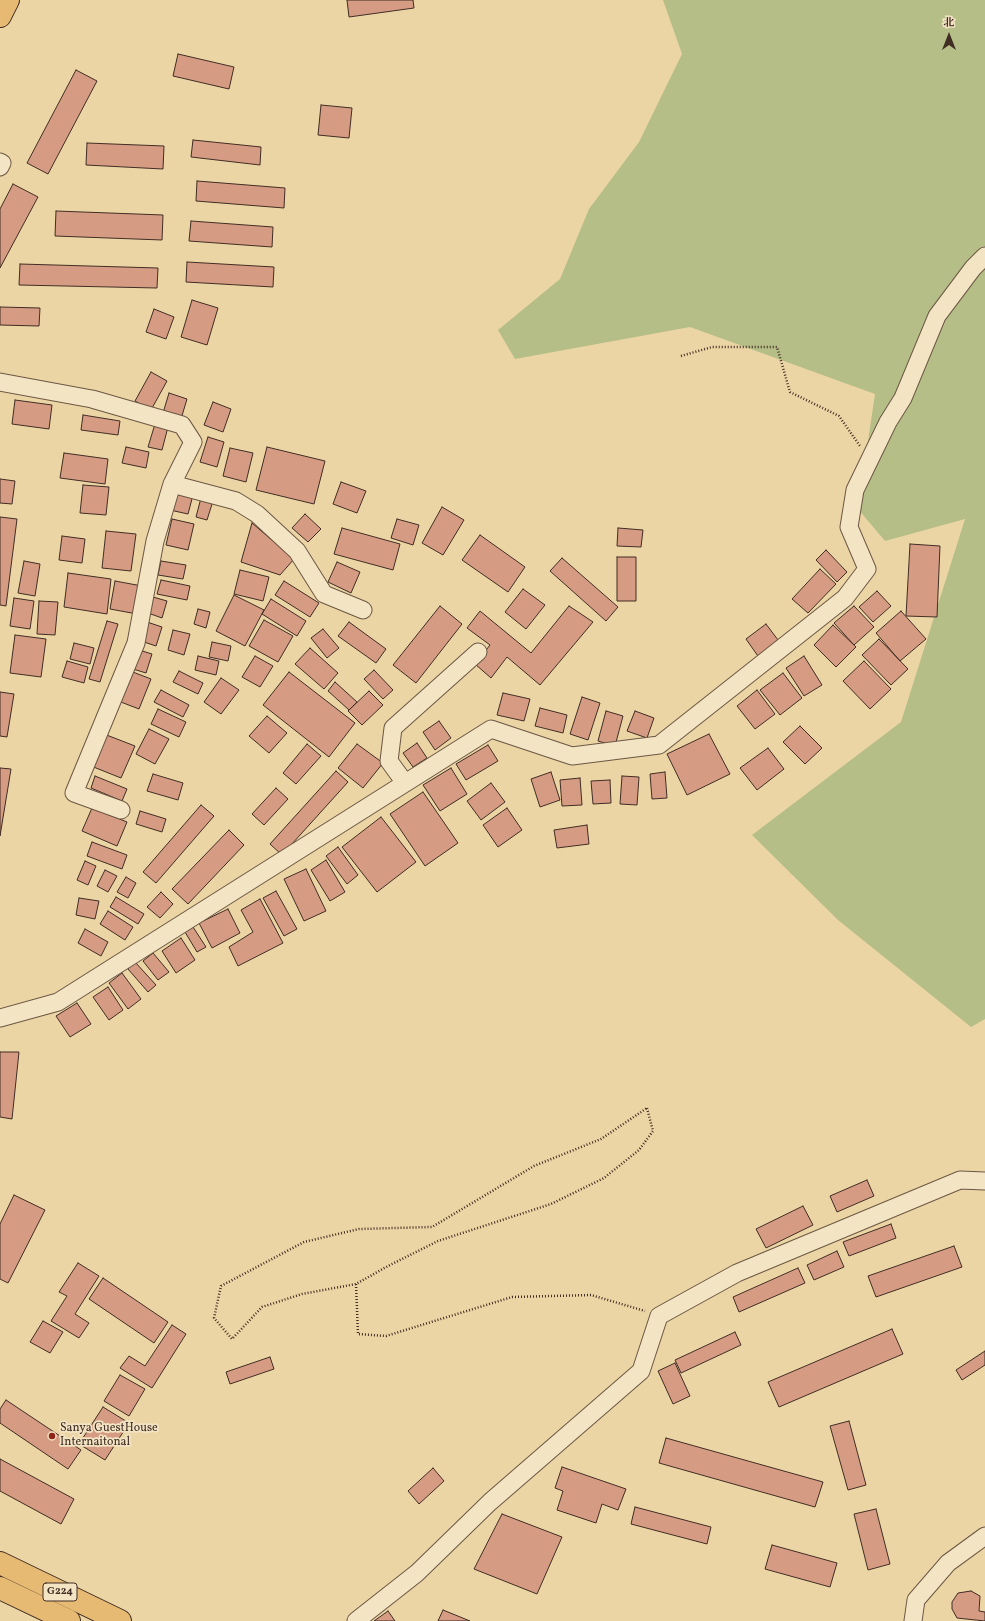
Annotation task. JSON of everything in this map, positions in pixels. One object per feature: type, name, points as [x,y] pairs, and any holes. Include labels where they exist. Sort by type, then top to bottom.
[{"type":"highway","points":[[0,16],[8,0]]},
{"type":"highway","name":"G224","points":[[0,1563],[120,1621]]},
{"type":"highway","name":"G224","points":[[0,1588],[69,1621]]},
{"type":"street","points":[[0,162],[2,163],[0,167]]},
{"type":"street","points":[[0,1018],[58,1002],[491,729],[572,756],[659,745],[845,598],[867,569],[849,527],[855,490],[888,422],[903,398],[937,316],[973,268],[985,256]]},
{"type":"street","points":[[0,382],[92,399],[182,425],[193,442],[172,484],[155,541],[136,643],[74,793],[121,810]]},
{"type":"street","points":[[172,484],[236,501],[256,514],[298,551],[324,594],[363,610]]},
{"type":"street","points":[[405,783],[389,761],[393,728],[478,652]]},
{"type":"street","points":[[356,1621],[417,1573],[490,1502],[641,1371],[659,1316],[737,1273],[960,1180],[985,1181]]},
{"type":"street","points":[[913,1621],[916,1600],[948,1562],[985,1536]]},
{"type":"path","points":[[681,356],[712,347],[777,347],[790,392],[839,416],[870,459]]},
{"type":"path","points":[[647,1108],[653,1131],[639,1150],[604,1178],[551,1204],[438,1241],[356,1284],[302,1294],[262,1307],[232,1339],[214,1318],[221,1286],[304,1242],[359,1229],[432,1227],[534,1166],[601,1138],[647,1108]]},
{"type":"path","points":[[356,1284],[358,1334],[386,1336],[512,1297],[591,1294],[659,1316]]},
{"type":"green space","points":[[663,0],[985,0],[985,1019],[971,1027],[838,920],[752,835],[901,722],[965,519],[885,541],[858,509],[875,394],[690,327],[515,359],[498,330],[560,279],[589,209],[639,142],[682,54]]},
{"type":"building","points":[[347,0],[413,0],[414,8],[349,17]]},
{"type":"building","points":[[178,54],[234,67],[229,89],[173,76]]},
{"type":"building","points":[[76,70],[97,81],[48,174],[27,163]]},
{"type":"building","points":[[321,105],[352,108],[349,138],[318,135]]},
{"type":"building","points":[[193,140],[261,147],[260,165],[191,157]]},
{"type":"building","points":[[87,143],[164,146],[163,169],[86,165]]},
{"type":"building","points":[[197,181],[285,188],[284,208],[196,201]]},
{"type":"building","points":[[13,184],[38,197],[0,268],[0,209]]},
{"type":"building","points":[[56,211],[163,215],[162,240],[55,236]]},
{"type":"building","points":[[191,221],[273,227],[272,247],[189,241]]},
{"type":"building","points":[[187,262],[274,267],[273,287],[186,282]]},
{"type":"building","points":[[20,264],[158,268],[157,288],[19,285]]},
{"type":"building","points":[[192,300],[218,308],[207,345],[181,337]]},
{"type":"building","points":[[0,307],[40,308],[39,326],[0,325]]},
{"type":"building","points":[[154,309],[174,317],[166,339],[146,332]]},
{"type":"building","points":[[151,372],[167,381],[151,410],[135,401]]},
{"type":"building","points":[[169,393],[187,399],[181,419],[163,413]]},
{"type":"building","points":[[15,400],[52,405],[49,429],[12,424]]},
{"type":"building","points":[[213,402],[231,409],[223,432],[204,425]]},
{"type":"building","points":[[83,415],[120,421],[118,435],[81,430]]},
{"type":"building","points":[[155,424],[168,427],[162,450],[148,447]]},
{"type":"building","points":[[208,437],[224,442],[217,467],[200,462]]},
{"type":"building","points":[[126,447],[149,452],[146,468],[122,463]]},
{"type":"building","points":[[267,447],[325,461],[314,504],[256,490]]},
{"type":"building","points":[[230,448],[253,453],[246,482],[223,476]]},
{"type":"building","points":[[64,453],[108,459],[105,484],[60,478]]},
{"type":"building","points":[[0,479],[15,481],[12,504],[0,503]]},
{"type":"building","points":[[341,482],[366,491],[357,513],[333,504]]},
{"type":"building","points":[[83,485],[109,487],[106,515],[80,513]]},
{"type":"building","points":[[175,491],[193,495],[188,514],[170,510]]},
{"type":"building","points":[[201,498],[213,501],[207,520],[196,517]]},
{"type":"building","points":[[442,507],[464,520],[443,555],[422,543]]},
{"type":"building","points":[[305,514],[321,529],[308,542],[292,528]]},
{"type":"building","points":[[0,517],[17,519],[6,606],[0,605]]},
{"type":"building","points":[[172,519],[194,524],[188,550],[166,545]]},
{"type":"building","points":[[397,519],[419,525],[413,545],[391,538]]},
{"type":"building","points":[[252,523],[294,559],[280,575],[241,562]]},
{"type":"building","points":[[342,528],[400,544],[393,570],[334,554]]},
{"type":"building","points":[[618,528],[643,530],[641,547],[617,546]]},
{"type":"building","points":[[106,531],[136,534],[131,571],[102,568]]},
{"type":"building","points":[[480,535],[525,567],[508,592],[462,560]]},
{"type":"building","points":[[62,536],[85,539],[82,563],[59,560]]},
{"type":"building","points":[[910,544],[940,546],[937,617],[906,616]]},
{"type":"building","points":[[826,550],[847,572],[837,582],[816,560]]},
{"type":"building","points":[[617,557],[636,557],[636,601],[617,601]]},
{"type":"building","points":[[562,558],[618,607],[606,621],[550,571]]},
{"type":"building","points":[[24,561],[40,564],[35,596],[18,593]]},
{"type":"building","points":[[161,561],[186,565],[183,579],[158,575]]},
{"type":"building","points":[[337,562],[360,572],[351,593],[328,582]]},
{"type":"building","points":[[820,569],[836,584],[808,613],[792,599]]},
{"type":"building","points":[[240,570],[269,577],[263,601],[234,594]]},
{"type":"building","points":[[68,573],[111,579],[107,614],[64,607]]},
{"type":"building","points":[[161,580],[190,586],[187,600],[157,594]]},
{"type":"building","points":[[115,581],[142,586],[137,614],[110,609]]},
{"type":"building","points":[[284,581],[319,603],[310,617],[275,595]]},
{"type":"building","points":[[523,589],[545,605],[526,629],[505,612]]},
{"type":"building","points":[[877,591],[891,606],[873,622],[859,607]]},
{"type":"building","points":[[234,595],[264,610],[245,646],[216,631]]},
{"type":"building","points":[[153,597],[167,601],[162,618],[148,613]]},
{"type":"building","points":[[14,598],[34,601],[30,629],[10,626]]},
{"type":"building","points":[[271,599],[306,621],[297,636],[262,614]]},
{"type":"building","points":[[39,601],[58,602],[55,635],[37,634]]},
{"type":"building","points":[[440,606],[462,624],[416,683],[393,665]]},
{"type":"building","points":[[569,606],[593,622],[540,685],[507,657],[491,678],[475,664],[490,645],[467,628],[480,611],[531,653]]},
{"type":"building","points":[[854,606],[874,627],[854,645],[834,623]]},
{"type":"building","points":[[198,609],[210,612],[206,628],[194,624]]},
{"type":"building","points":[[901,611],[926,639],[900,661],[876,633]]},
{"type":"building","points":[[264,620],[293,636],[278,662],[249,646]]},
{"type":"building","points":[[107,621],[118,624],[100,682],[89,679]]},
{"type":"building","points":[[147,622],[162,627],[156,646],[141,641]]},
{"type":"building","points":[[349,622],[386,649],[376,663],[338,636]]},
{"type":"building","points":[[766,624],[781,644],[760,659],[746,639]]},
{"type":"building","points":[[833,625],[856,647],[836,667],[814,645]]},
{"type":"building","points":[[323,629],[339,648],[327,658],[311,638]]},
{"type":"building","points":[[173,630],[190,634],[184,655],[168,650]]},
{"type":"building","points":[[15,635],[46,639],[41,677],[10,673]]},
{"type":"building","points":[[879,639],[908,669],[891,685],[862,655]]},
{"type":"building","points":[[212,642],[231,646],[228,661],[209,657]]},
{"type":"building","points":[[74,643],[94,648],[90,664],[70,659]]},
{"type":"building","points":[[310,648],[338,673],[324,689],[295,664]]},
{"type":"building","points":[[139,650],[152,654],[146,673],[133,669]]},
{"type":"building","points":[[198,656],[219,661],[216,675],[195,670]]},
{"type":"building","points":[[255,656],[273,666],[260,687],[242,677]]},
{"type":"building","points":[[804,656],[822,685],[804,696],[786,668]]},
{"type":"building","points":[[67,661],[88,667],[84,683],[62,677]]},
{"type":"building","points":[[864,661],[891,689],[870,709],[843,681]]},
{"type":"building","points":[[125,669],[151,679],[139,709],[113,699]]},
{"type":"building","points":[[374,670],[393,690],[383,699],[364,679]]},
{"type":"building","points":[[179,671],[203,683],[198,694],[173,682]]},
{"type":"building","points":[[289,672],[355,723],[329,757],[263,705]]},
{"type":"building","points":[[783,673],[802,698],[780,715],[760,690]]},
{"type":"building","points":[[221,678],[239,690],[221,714],[204,702]]},
{"type":"building","points":[[335,682],[357,702],[349,710],[328,691]]},
{"type":"building","points":[[161,690],[189,705],[183,717],[154,702]]},
{"type":"building","points":[[757,690],[775,714],[755,729],[737,706]]},
{"type":"building","points":[[369,691],[383,705],[362,725],[348,711]]},
{"type":"building","points":[[0,692],[14,694],[7,737],[0,736]]},
{"type":"building","points":[[503,693],[530,699],[524,721],[497,715]]},
{"type":"building","points":[[582,697],[600,703],[588,740],[570,734]]},
{"type":"building","points":[[540,708],[567,715],[563,733],[535,726]]},
{"type":"building","points":[[158,709],[186,722],[179,737],[151,724]]},
{"type":"building","points":[[606,711],[623,716],[615,746],[598,741]]},
{"type":"building","points":[[635,711],[654,718],[647,738],[627,731]]},
{"type":"building","points":[[267,716],[287,733],[269,753],[249,736]]},
{"type":"building","points":[[439,721],[451,738],[435,750],[423,732]]},
{"type":"building","points":[[800,726],[822,748],[805,764],[783,742]]},
{"type":"building","points":[[149,729],[169,739],[155,764],[136,754]]},
{"type":"building","points":[[104,734],[135,746],[121,778],[91,766]]},
{"type":"building","points":[[709,734],[730,774],[687,795],[667,754]]},
{"type":"building","points":[[417,743],[427,758],[413,767],[403,753]]},
{"type":"building","points":[[307,744],[321,756],[296,784],[283,773]]},
{"type":"building","points":[[357,744],[383,763],[363,788],[338,768]]},
{"type":"building","points":[[488,745],[498,761],[466,780],[456,764]]},
{"type":"building","points":[[768,748],[784,769],[757,790],[740,768]]},
{"type":"building","points":[[0,768],[11,769],[0,836]]},
{"type":"building","points":[[451,768],[467,794],[440,811],[423,785]]},
{"type":"building","points":[[336,771],[348,782],[282,855],[270,844]]},
{"type":"building","points":[[551,772],[560,800],[540,807],[531,779]]},
{"type":"building","points":[[665,772],[667,798],[652,799],[650,774]]},
{"type":"building","points":[[153,774],[183,783],[178,800],[147,791]]},
{"type":"building","points":[[95,776],[127,789],[122,801],[91,788]]},
{"type":"building","points":[[622,776],[639,777],[637,805],[620,804]]},
{"type":"building","points":[[580,778],[582,805],[562,806],[560,780]]},
{"type":"building","points":[[610,780],[611,803],[593,804],[591,781]]},
{"type":"building","points":[[491,783],[505,802],[481,820],[467,801]]},
{"type":"building","points":[[276,788],[288,799],[264,825],[252,814]]},
{"type":"building","points":[[423,792],[458,843],[425,866],[390,814]]},
{"type":"building","points":[[201,805],[214,816],[156,883],[143,872]]},
{"type":"building","points":[[92,808],[127,822],[117,846],[82,831]]},
{"type":"building","points":[[507,808],[522,830],[498,847],[483,825]]},
{"type":"building","points":[[140,811],[166,819],[162,832],[136,824]]},
{"type":"building","points":[[381,817],[416,862],[377,892],[342,847]]},
{"type":"building","points":[[587,825],[589,844],[557,848],[554,830]]},
{"type":"building","points":[[229,830],[244,845],[188,904],[172,889]]},
{"type":"building","points":[[92,842],[127,855],[122,869],[87,856]]},
{"type":"building","points":[[338,847],[358,875],[347,884],[326,856]]},
{"type":"building","points":[[326,860],[345,892],[330,901],[311,870]]},
{"type":"building","points":[[85,861],[96,866],[88,885],[77,880]]},
{"type":"building","points":[[306,869],[326,911],[304,921],[284,879]]},
{"type":"building","points":[[105,870],[117,876],[108,892],[97,886]]},
{"type":"building","points":[[126,877],[136,883],[128,898],[117,892]]},
{"type":"building","points":[[276,891],[297,929],[284,936],[263,898]]},
{"type":"building","points":[[161,892],[173,904],[160,918],[147,907]]},
{"type":"building","points":[[116,897],[144,914],[138,924],[110,907]]},
{"type":"building","points":[[79,898],[99,901],[95,919],[76,915]]},
{"type":"building","points":[[260,899],[283,943],[238,966],[229,947],[253,932],[241,910]]},
{"type":"building","points":[[228,909],[240,933],[212,948],[199,923]]},
{"type":"building","points":[[108,911],[133,927],[125,940],[100,924]]},
{"type":"building","points":[[193,927],[206,947],[197,952],[185,932]]},
{"type":"building","points":[[85,929],[108,942],[101,956],[78,943]]},
{"type":"building","points":[[181,938],[195,960],[176,973],[162,951]]},
{"type":"building","points":[[153,953],[169,972],[158,980],[143,961]]},
{"type":"building","points":[[135,962],[156,985],[148,992],[128,969]]},
{"type":"building","points":[[122,973],[141,999],[128,1009],[109,983]]},
{"type":"building","points":[[108,987],[123,1010],[109,1020],[93,997]]},
{"type":"building","points":[[77,1003],[91,1024],[70,1037],[56,1016]]},
{"type":"building","points":[[0,1052],[19,1052],[12,1119],[0,1117]]},
{"type":"building","points":[[867,1180],[874,1196],[837,1212],[830,1196]]},
{"type":"building","points":[[14,1195],[45,1210],[8,1283],[0,1279],[0,1224]]},
{"type":"building","points":[[803,1206],[813,1225],[766,1248],[756,1229]]},
{"type":"building","points":[[891,1224],[896,1238],[849,1256],[843,1242]]},
{"type":"building","points":[[954,1246],[962,1267],[876,1297],[868,1276]]},
{"type":"building","points":[[837,1251],[844,1267],[814,1280],[807,1265]]},
{"type":"building","points":[[78,1263],[99,1276],[75,1314],[89,1323],[79,1338],[51,1321],[67,1296],[59,1292]]},
{"type":"building","points":[[798,1268],[805,1283],[739,1312],[733,1297]]},
{"type":"building","points":[[103,1278],[168,1322],[154,1343],[89,1299]]},
{"type":"building","points":[[43,1321],[63,1332],[50,1353],[30,1342]]},
{"type":"building","points":[[172,1325],[186,1334],[152,1388],[120,1368],[129,1356],[145,1366]]},
{"type":"building","points":[[892,1329],[903,1354],[779,1407],[768,1382]]},
{"type":"building","points":[[735,1332],[741,1345],[681,1373],[675,1360]]},
{"type":"building","points":[[985,1351],[985,1365],[962,1380],[956,1370]]},
{"type":"building","points":[[270,1357],[274,1369],[230,1384],[226,1372]]},
{"type":"building","points":[[675,1363],[690,1396],[673,1404],[658,1371]]},
{"type":"building","points":[[120,1375],[145,1389],[129,1416],[104,1401]]},
{"type":"building","points":[[6,1400],[81,1450],[68,1469],[0,1423],[0,1409]]},
{"type":"building","points":[[103,1407],[129,1423],[105,1460],[79,1444]]},
{"type":"building","points":[[849,1421],[866,1485],[848,1490],[830,1426]]},
{"type":"building","points":[[666,1438],[823,1482],[815,1507],[659,1463]]},
{"type":"building","points":[[0,1459],[74,1499],[61,1524],[0,1491]]},
{"type":"building","points":[[562,1467],[626,1489],[618,1510],[602,1504],[596,1523],[557,1510],[563,1491],[555,1488]]},
{"type":"building","points":[[433,1468],[444,1481],[419,1504],[408,1491]]},
{"type":"building","points":[[635,1507],[711,1527],[707,1544],[631,1524]]},
{"type":"building","points":[[876,1509],[890,1564],[868,1570],[854,1514]]},
{"type":"building","points":[[502,1514],[562,1537],[537,1594],[474,1569]]},
{"type":"building","points":[[772,1545],[837,1563],[830,1587],[765,1569]]},
{"type":"building","points":[[971,1591],[980,1596],[979,1611],[985,1612],[985,1621],[957,1618],[952,1609],[952,1602],[958,1593]]},
{"type":"building","points":[[443,1610],[470,1621],[438,1621]]},
{"type":"building","points":[[388,1611],[395,1621],[374,1621]]},
{"type":"place","name":"Sanya GuestHouse Internaitonal","points":[[52,1436]]}]
